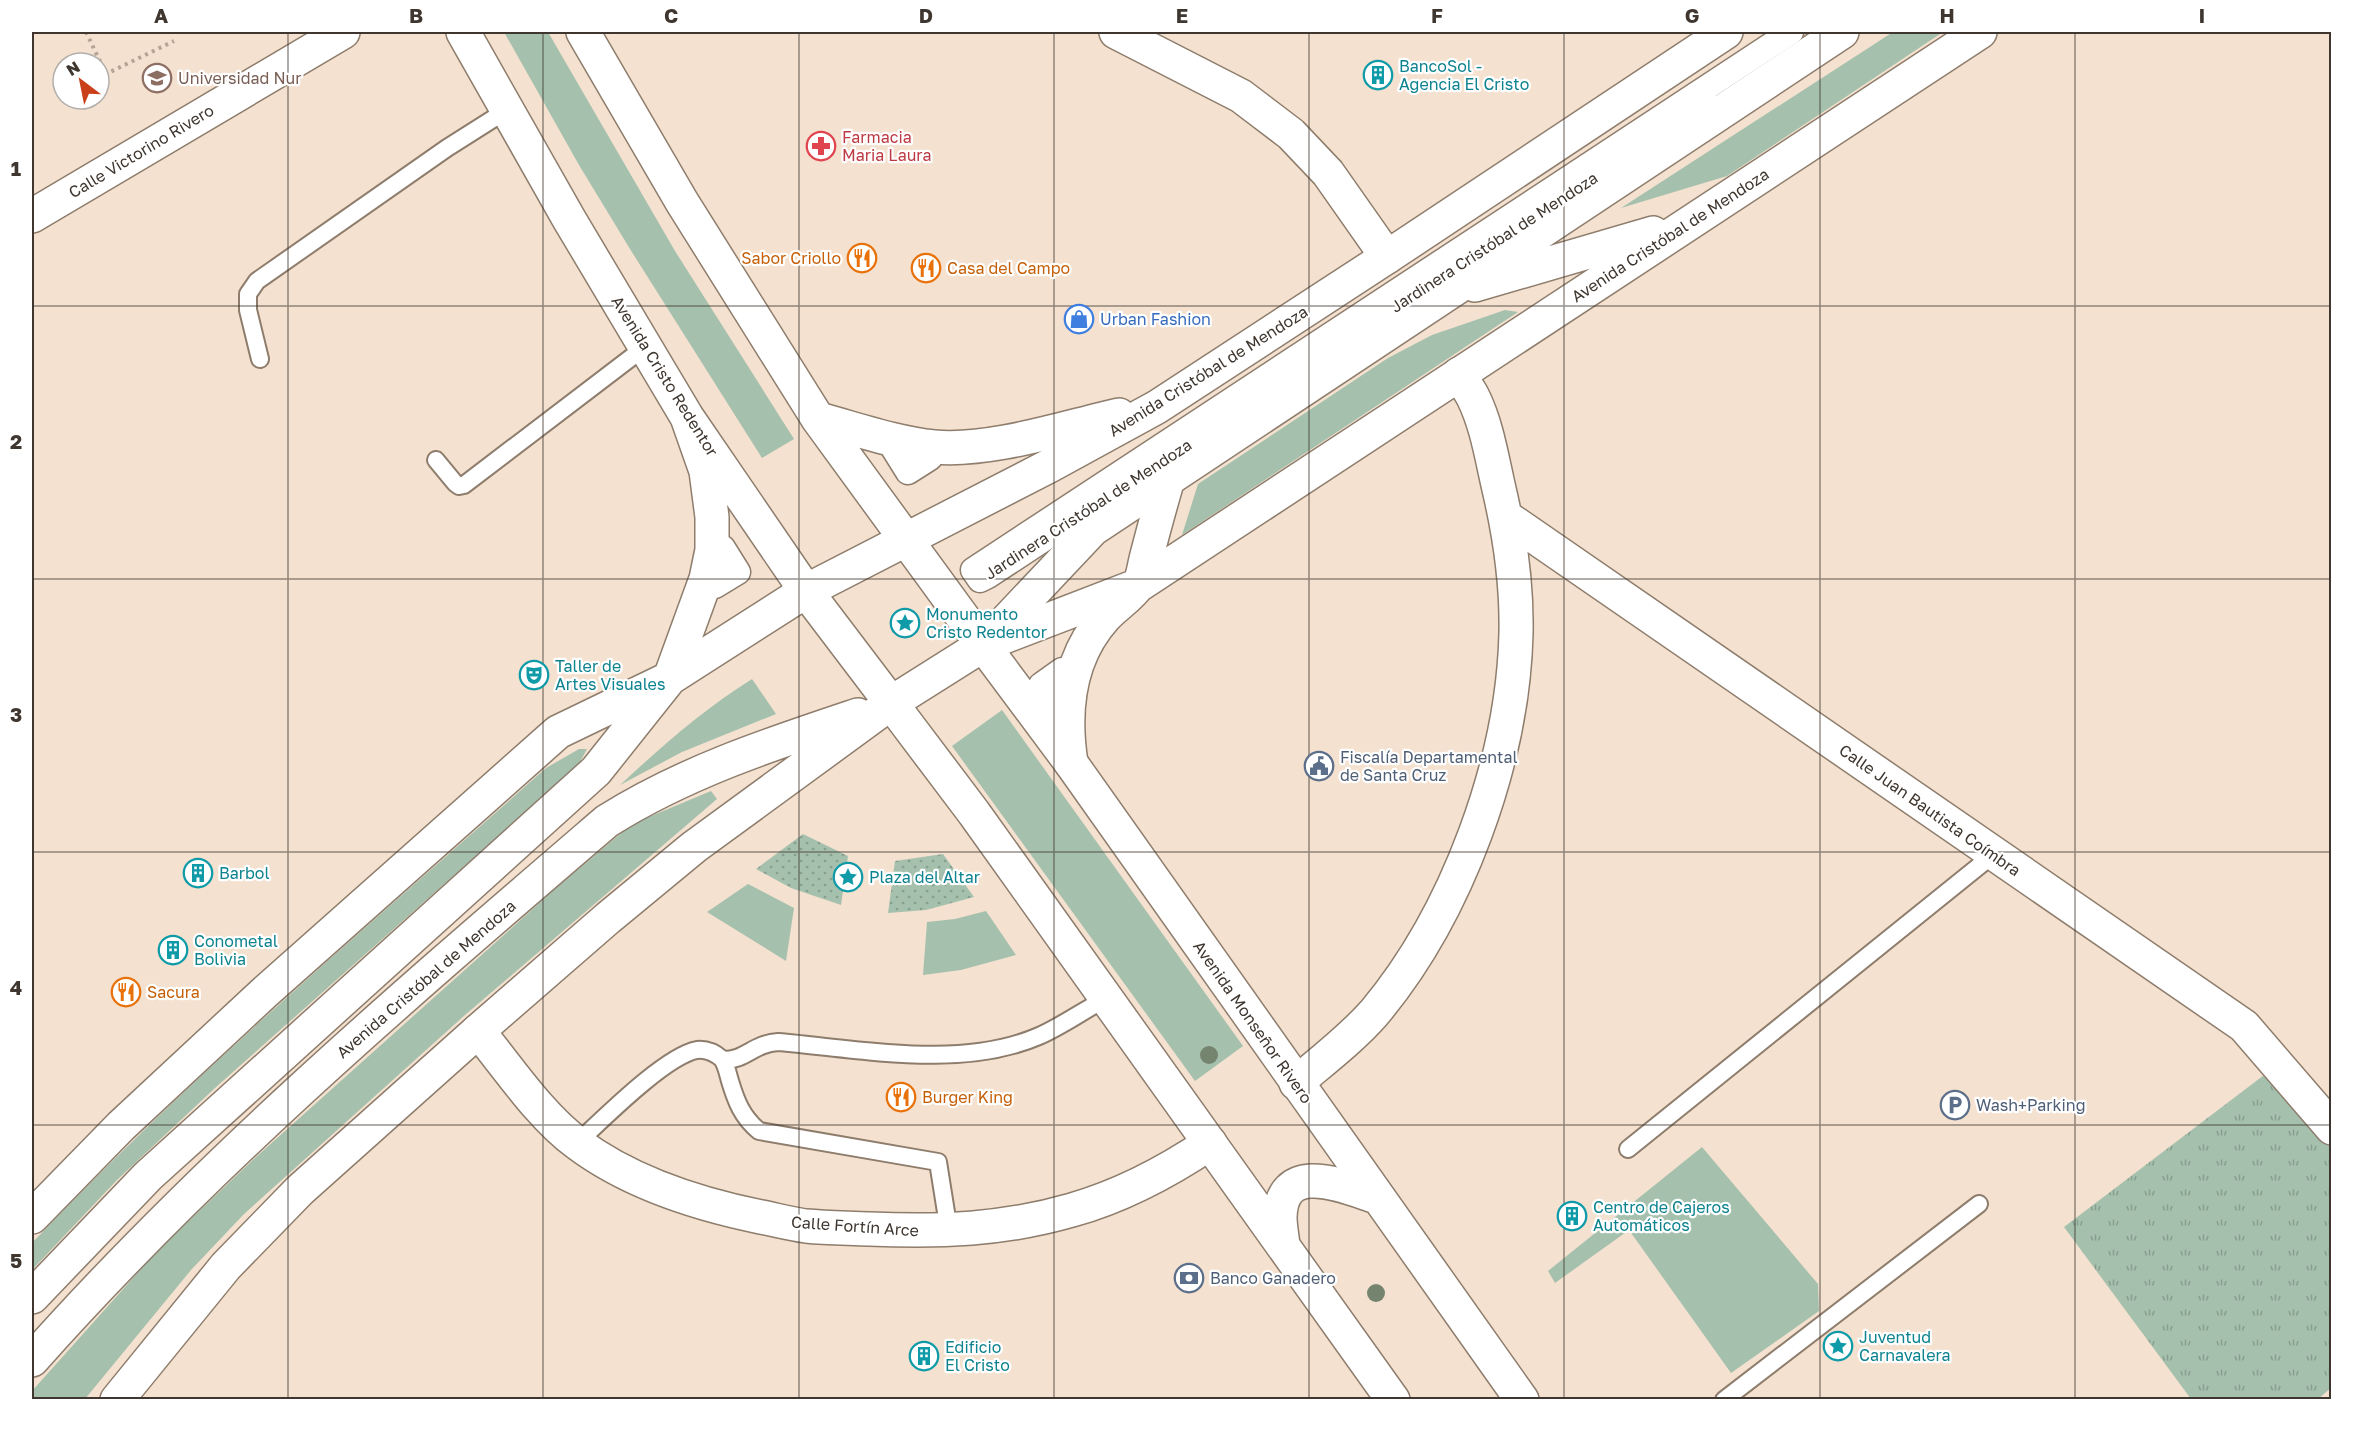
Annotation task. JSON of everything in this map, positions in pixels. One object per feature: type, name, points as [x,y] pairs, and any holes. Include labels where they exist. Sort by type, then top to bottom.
[{"type":"main road","name":"Calle Victorino Rivero","points":[[32,216],[343,32]]},
{"type":"main road","name":"Avenida Cristo Redentor","points":[[463,32],[687,417],[806,591],[891,703]]},
{"type":"main road","points":[[583,32],[682,202],[818,419],[983,645]]},
{"type":"main road","points":[[1116,32],[1241,96],[1291,134],[1328,173],[1387,257]]},
{"type":"main road","name":"Avenida Cristóbal de Mendoza","points":[[32,1217],[121,1126],[264,993],[558,732],[670,678],[806,591],[1051,465],[1157,407],[1726,32]]},
{"type":"main road","name":"Avenida Cristóbal de Mendoza","points":[[983,645],[1093,529],[1842,32]]},
{"type":"main road","name":"Avenida Cristóbal de Mendoza","points":[[117,1400],[226,1266],[284,1207],[478,1031],[694,847],[891,703],[983,645],[1139,585],[1980,32]]},
{"type":"main road","points":[[1445,294],[1686,224]]},
{"type":"main road","points":[[1296,1083],[1332,1053],[1372,1014],[1408,969],[1439,913],[1469,850],[1497,770],[1510,698],[1516,633],[1514,567],[1506,517],[1486,438],[1473,398],[1459,374]]},
{"type":"main road","points":[[818,419],[910,443],[934,447],[968,447],[1008,441],[1157,407]]},
{"type":"main road","points":[[670,678],[706,579],[712,550],[712,518],[706,471],[687,417]]},
{"type":"main road","points":[[1071,763],[1067,738],[1067,711],[1070,683],[1076,664],[1104,618],[1139,585],[1168,479]]},
{"type":"main road","name":"Calle Juan Bautista Coímbra","points":[[1506,517],[2244,1026],[2331,1128]]},
{"type":"main road","name":"Avenida Monseñor Rivero","points":[[983,645],[1071,763],[1522,1400]]},
{"type":"main road","name":"Avenida Cristóbal de Mendoza","points":[[32,1297],[89,1235],[164,1161],[596,771],[670,678]]},
{"type":"main road","points":[[891,703],[974,813],[1393,1400]]},
{"type":"main road","name":"Avenida Cristóbal de Mendoza","points":[[32,1360],[82,1304],[175,1210],[327,1067],[607,821],[645,797],[725,760],[891,703]]},
{"type":"main road","name":"Calle Fortín Arce","points":[[478,1031],[552,1121],[577,1143],[659,1189],[718,1208],[803,1226],[949,1232],[1011,1224],[1072,1210],[1133,1187],[1172,1169],[1210,1143]]},
{"type":"main road","points":[[1283,1245],[1280,1217],[1282,1204],[1297,1184],[1309,1180],[1323,1180],[1377,1197]]},
{"type":"street","name":"Jardinera Cristóbal de Mendoza","points":[[1791,32],[973,570],[980,580],[988,576],[1814,32]]},
{"type":"lane","points":[[260,359],[248,310],[248,294],[257,281],[447,148],[507,110]]},
{"type":"lane","points":[[436,460],[455,483],[459,486],[464,485],[645,347]]},
{"type":"lane","points":[[1628,1149],[1994,854]]},
{"type":"lane","points":[[577,1143],[624,1099],[675,1060],[695,1051],[708,1050],[723,1060],[736,1060],[764,1043],[778,1042],[938,1056],[986,1050],[1039,1036],[1107,998]]},
{"type":"lane","points":[[723,1060],[741,1112],[747,1122],[759,1131],[938,1162],[949,1232]]},
{"type":"lane","points":[[1724,1400],[1979,1204]]},
{"type":"path","points":[[86,32],[106,74],[174,41]]},
{"type":"green space","points":[[504,32],[548,32],[675,251],[794,439],[762,458],[579,165]]},
{"type":"green space","points":[[1893,32],[1943,32],[1727,176],[1621,208]]},
{"type":"green space","points":[[1505,310],[1518,312],[1182,535],[1198,484],[1388,358],[1432,335]]},
{"type":"green space","points":[[752,679],[776,714],[682,752],[620,785],[684,729]]},
{"type":"green space","points":[[1002,710],[1243,1046],[1195,1081],[952,746]]},
{"type":"green space","points":[[579,749],[587,749],[579,764],[215,1088],[117,1180],[32,1270],[32,1243],[155,1119],[284,1000],[546,768]]},
{"type":"green space","points":[[711,791],[717,799],[465,1015],[244,1214],[191,1270],[85,1399],[32,1400],[32,1391],[158,1250],[256,1157],[554,890],[632,824]]},
{"type":"green space","points":[[803,834],[848,856],[841,905],[791,888],[756,869]]},
{"type":"green space","points":[[943,854],[974,897],[926,910],[888,913],[895,861]]},
{"type":"green space","points":[[748,884],[794,908],[786,961],[707,912]]},
{"type":"green space","points":[[986,911],[1016,955],[961,970],[923,975],[927,922],[955,919]]},
{"type":"green space","points":[[2272,1069],[2331,1140],[2331,1388],[2318,1399],[2191,1399],[2064,1227]]},
{"type":"green space","points":[[1702,1147],[1818,1284],[1819,1311],[1731,1373],[1629,1230],[1555,1283],[1548,1271]]},
{"type":"place","name":"BancoSol - Agencia El Cristo","points":[[1378,75]]},
{"type":"place","name":"Universidad Nur","points":[[157,78]]},
{"type":"place","name":"Farmacia Maria Laura","points":[[821,146]]},
{"type":"place","name":"Sabor Criollo","points":[[862,258]]},
{"type":"place","name":"Casa del Campo","points":[[926,268]]},
{"type":"place","name":"Urban Fashion","points":[[1079,319]]},
{"type":"place","name":"Monumento Cristo Redentor","points":[[905,623]]},
{"type":"place","name":"Taller de Artes Visuales","points":[[534,675]]},
{"type":"place","name":"Fiscalía Departamental de Santa Cruz","points":[[1319,766]]},
{"type":"place","name":"Barbol","points":[[198,873]]},
{"type":"place","name":"Plaza del Altar","points":[[848,877]]},
{"type":"place","name":"Conometal Bolivia","points":[[173,950]]},
{"type":"place","name":"Sacura","points":[[126,992]]},
{"type":"place","name":"Burger King","points":[[901,1097]]},
{"type":"place","name":"Wash+Parking","points":[[1955,1105]]},
{"type":"place","name":"Centro de Cajeros Automáticos","points":[[1572,1216]]},
{"type":"place","name":"Banco Ganadero","points":[[1189,1278]]},
{"type":"place","name":"Juventud Carnavalera","points":[[1838,1346]]},
{"type":"place","name":"Edificio El Cristo","points":[[924,1356]]}]
